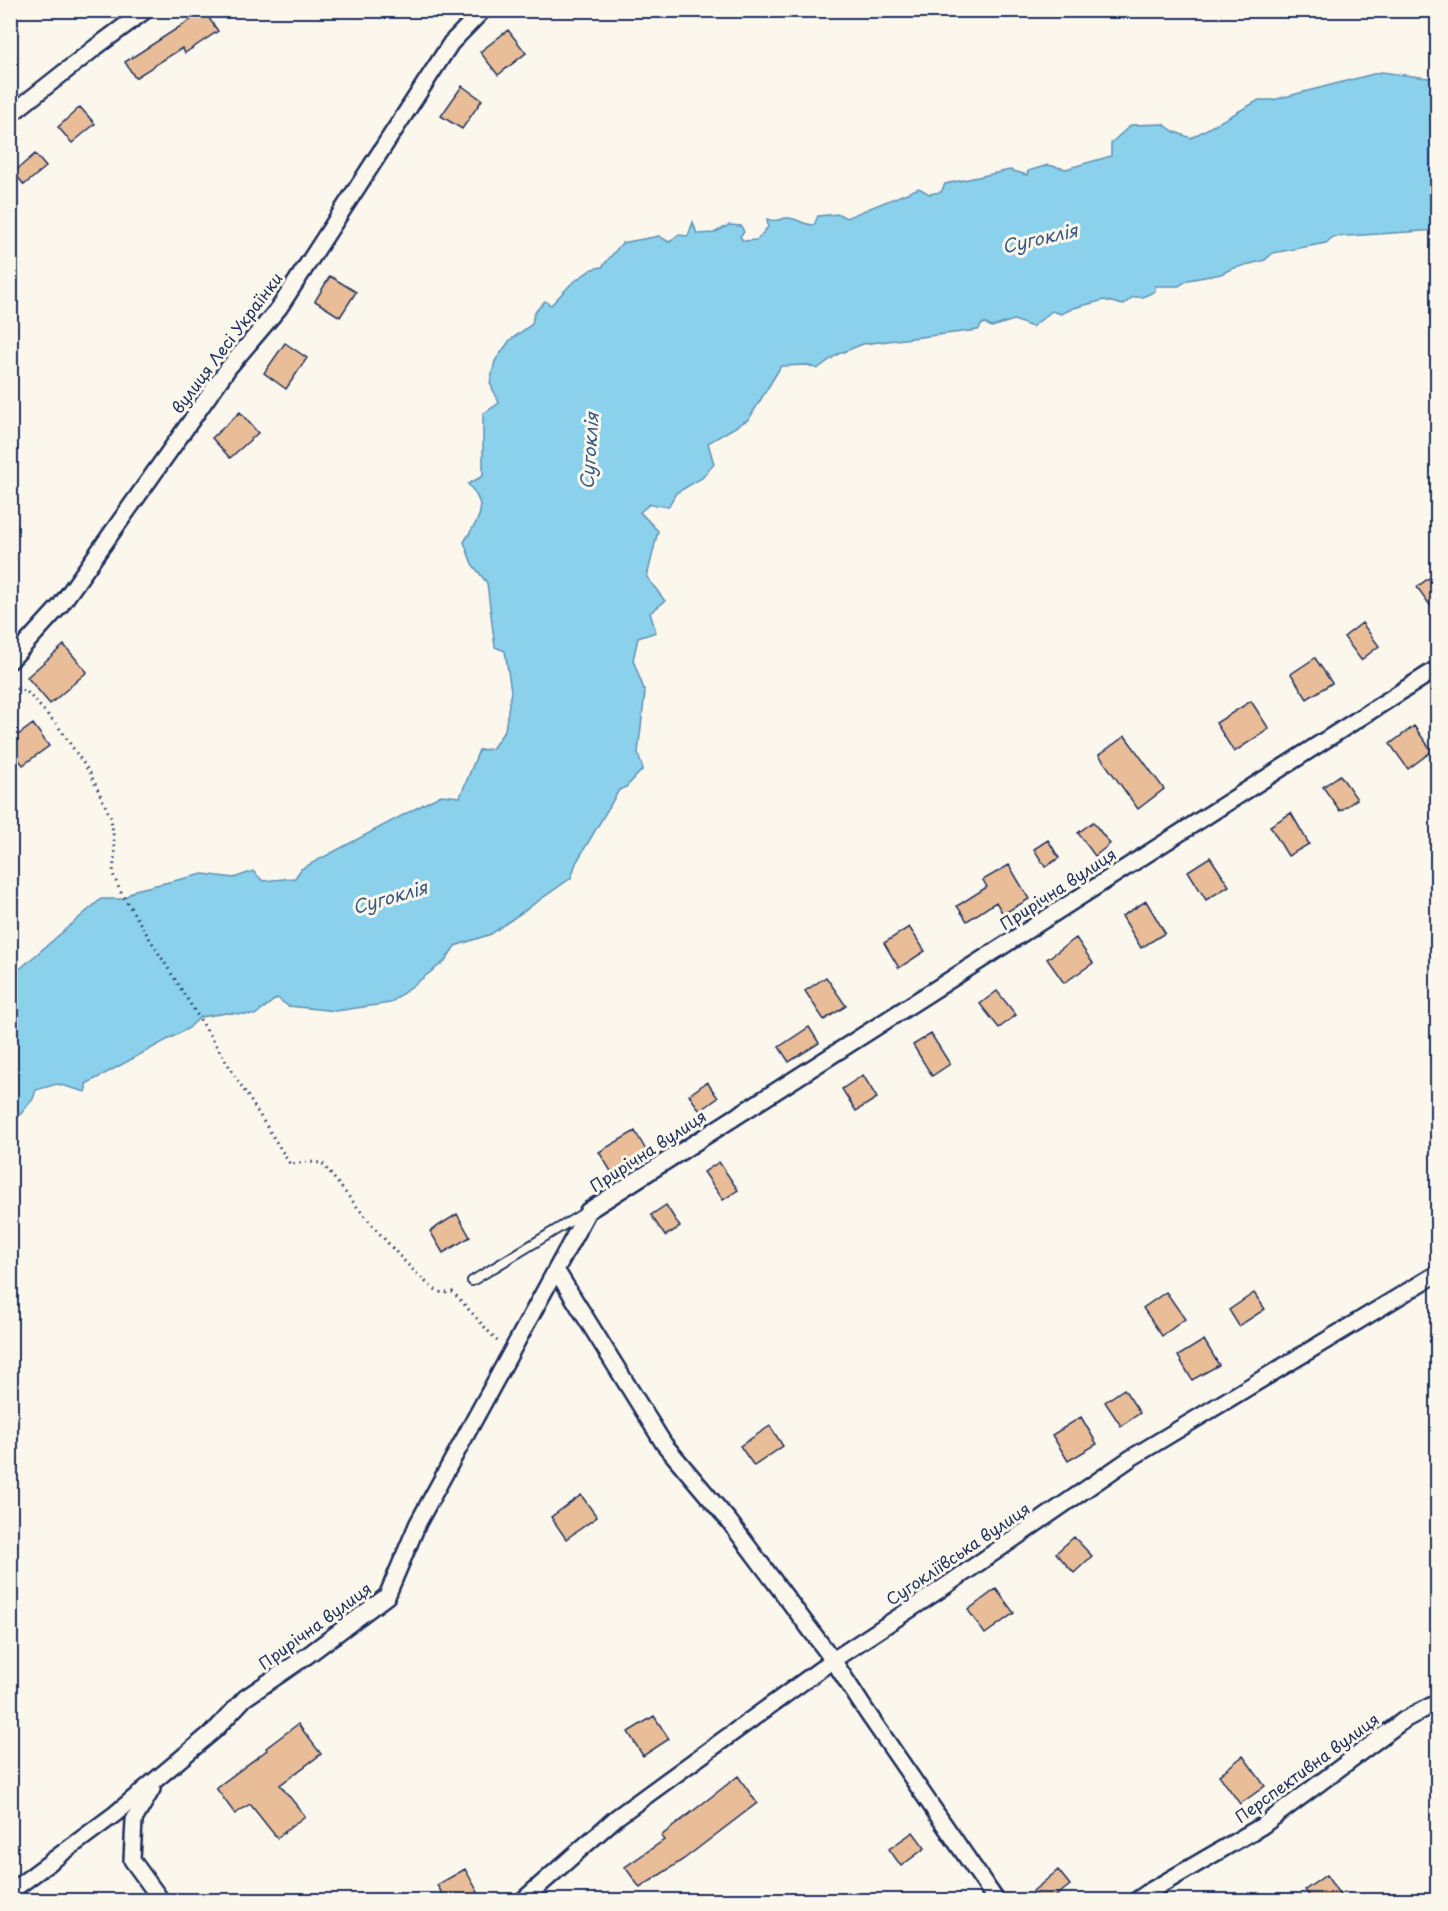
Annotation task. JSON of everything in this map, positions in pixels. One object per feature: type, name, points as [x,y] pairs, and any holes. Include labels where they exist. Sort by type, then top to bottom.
[{"type":"street","points":[[10,115],[96,46],[146,10]]},
{"type":"street","name":"вулиця Лесі Українки","points":[[10,661],[60,606],[229,367],[279,308],[451,43],[483,10]]},
{"type":"street","name":"Прирічна вулиця","points":[[10,1892],[115,1814],[216,1729],[245,1698],[308,1655],[387,1596],[418,1523],[588,1210],[1437,668]]},
{"type":"street","points":[[556,1270],[664,1444],[729,1521],[833,1660],[996,1900]]},
{"type":"street","name":"Сугокліївська вулиця","points":[[523,1900],[617,1817],[833,1660],[941,1589],[1131,1458],[1437,1273]]},
{"type":"street","name":"Перспективна вулиця","points":[[1137,1900],[1262,1826],[1404,1720],[1437,1702]]},
{"type":"street","points":[[158,1778],[134,1820],[132,1860],[161,1900]]},
{"type":"lane","points":[[472,1281],[588,1210]]},
{"type":"path","points":[[10,687],[27,692],[58,726],[90,772],[111,818],[115,849],[113,874],[120,891],[290,1164],[322,1163],[378,1232],[414,1270],[429,1285],[442,1293],[453,1292],[510,1356]]},
{"type":"water","name":"Сугоклія","points":[[1381,72],[1428,78],[1437,74],[1437,230],[1333,237],[1326,243],[1273,253],[1265,260],[1221,274],[1188,280],[1179,286],[1155,286],[1155,291],[1143,297],[1133,297],[1123,305],[1104,300],[1061,314],[1052,311],[1032,327],[1014,320],[992,327],[983,323],[978,330],[863,344],[838,354],[817,369],[808,365],[781,366],[749,419],[708,443],[714,464],[702,478],[676,493],[668,507],[650,504],[640,512],[658,531],[647,577],[665,601],[650,613],[656,632],[638,638],[633,660],[645,692],[638,753],[643,769],[626,787],[619,790],[576,863],[571,878],[491,934],[455,946],[445,961],[390,1003],[336,1011],[288,1006],[277,998],[255,1015],[227,1013],[200,1017],[189,1028],[86,1084],[86,1092],[57,1084],[36,1090],[33,1099],[15,1121],[11,1121],[11,972],[15,973],[101,899],[123,899],[135,890],[203,874],[234,878],[253,871],[263,881],[295,878],[301,869],[441,795],[460,797],[479,750],[492,749],[505,730],[511,691],[505,651],[495,647],[487,583],[472,564],[464,542],[480,513],[479,500],[468,484],[483,476],[483,414],[499,403],[490,383],[495,361],[510,340],[532,324],[534,313],[545,301],[551,305],[571,284],[592,269],[602,267],[622,243],[659,236],[669,242],[678,235],[688,236],[693,222],[697,234],[714,233],[729,225],[741,226],[744,232],[740,236],[743,241],[757,240],[768,227],[767,219],[774,221],[791,218],[814,225],[818,216],[839,214],[846,218],[919,188],[929,194],[941,192],[945,184],[1010,170],[1027,175],[1028,171],[1048,165],[1066,169],[1111,156],[1111,143],[1131,125],[1163,124],[1191,138],[1259,100],[1273,100]]},
{"type":"building","points":[[204,11],[218,31],[185,53],[182,48],[135,78],[125,62]]},
{"type":"building","points":[[508,30],[526,53],[498,75],[480,52]]},
{"type":"building","points":[[462,86],[482,100],[462,129],[441,116]]},
{"type":"building","points":[[80,107],[95,124],[72,143],[58,127]]},
{"type":"building","points":[[35,154],[46,167],[24,185],[14,172]]},
{"type":"building","points":[[330,276],[356,292],[340,317],[315,301]]},
{"type":"building","points":[[285,343],[307,358],[286,389],[264,373]]},
{"type":"building","points":[[240,412],[258,433],[230,458],[212,438]]},
{"type":"building","points":[[1437,572],[1437,615],[1417,587]]},
{"type":"building","points":[[1362,623],[1379,646],[1361,660],[1344,637]]},
{"type":"building","points":[[64,645],[87,672],[50,704],[27,677]]},
{"type":"building","points":[[1315,658],[1332,683],[1307,699],[1291,674]]},
{"type":"building","points":[[1251,701],[1269,729],[1234,752],[1216,723]]},
{"type":"building","points":[[33,724],[49,746],[23,765],[10,748],[10,741]]},
{"type":"building","points":[[1414,726],[1432,751],[1408,769],[1390,744]]},
{"type":"building","points":[[1125,736],[1164,789],[1138,809],[1099,755]]},
{"type":"building","points":[[1340,775],[1357,799],[1340,811],[1323,787]]},
{"type":"building","points":[[1291,813],[1309,844],[1288,856],[1270,826]]},
{"type":"building","points":[[1093,822],[1110,844],[1095,856],[1078,833]]},
{"type":"building","points":[[1048,840],[1059,858],[1045,867],[1034,849]]},
{"type":"building","points":[[1210,857],[1229,886],[1206,900],[1188,871]]},
{"type":"building","points":[[1009,865],[1029,899],[1003,914],[996,902],[967,921],[957,906],[987,887],[983,880]]},
{"type":"building","points":[[1146,901],[1165,933],[1141,948],[1122,916]]},
{"type":"building","points":[[909,927],[925,951],[899,968],[884,943]]},
{"type":"building","points":[[1076,938],[1093,963],[1064,983],[1047,959]]},
{"type":"building","points":[[826,977],[846,1006],[824,1020],[805,991]]},
{"type":"building","points":[[997,991],[1016,1015],[999,1028],[980,1004]]},
{"type":"building","points":[[809,1027],[819,1043],[789,1062],[779,1047]]},
{"type":"building","points":[[931,1034],[950,1064],[932,1076],[913,1045]]},
{"type":"building","points":[[863,1075],[877,1098],[856,1111],[842,1089]]},
{"type":"building","points":[[707,1082],[718,1098],[700,1111],[689,1095]]},
{"type":"building","points":[[635,1131],[647,1152],[612,1173],[599,1152]]},
{"type":"building","points":[[719,1162],[738,1190],[723,1200],[704,1172]]},
{"type":"building","points":[[666,1205],[680,1227],[665,1236],[651,1215]]},
{"type":"building","points":[[457,1214],[470,1237],[443,1253],[430,1231]]},
{"type":"building","points":[[1166,1292],[1185,1319],[1162,1336],[1143,1308]]},
{"type":"building","points":[[1254,1293],[1265,1309],[1239,1326],[1229,1310]]},
{"type":"building","points":[[1204,1340],[1219,1365],[1192,1380],[1178,1356]]},
{"type":"building","points":[[1124,1389],[1140,1413],[1121,1426],[1105,1402]]},
{"type":"building","points":[[1081,1417],[1097,1444],[1068,1461],[1052,1435]]},
{"type":"building","points":[[770,1426],[783,1446],[754,1466],[740,1446]]},
{"type":"building","points":[[581,1495],[597,1517],[566,1539],[551,1517]]},
{"type":"building","points":[[1074,1537],[1092,1556],[1074,1573],[1056,1553]]},
{"type":"building","points":[[996,1589],[1014,1613],[985,1634],[968,1610]]},
{"type":"building","points":[[654,1716],[669,1739],[643,1756],[628,1732]]},
{"type":"building","points":[[298,1724],[321,1754],[280,1785],[305,1816],[277,1838],[250,1804],[235,1814],[216,1788]]},
{"type":"building","points":[[1243,1756],[1265,1786],[1240,1804],[1219,1775]]},
{"type":"building","points":[[738,1776],[757,1803],[684,1859],[640,1888],[625,1867],[664,1840],[661,1836]]},
{"type":"building","points":[[913,1832],[925,1848],[901,1866],[889,1849]]},
{"type":"building","points":[[465,1869],[479,1894],[469,1900],[446,1900],[437,1885]]},
{"type":"building","points":[[1058,1870],[1070,1885],[1051,1900],[1041,1900],[1033,1891]]},
{"type":"building","points":[[1326,1875],[1340,1895],[1333,1900],[1312,1900],[1305,1890]]}]
